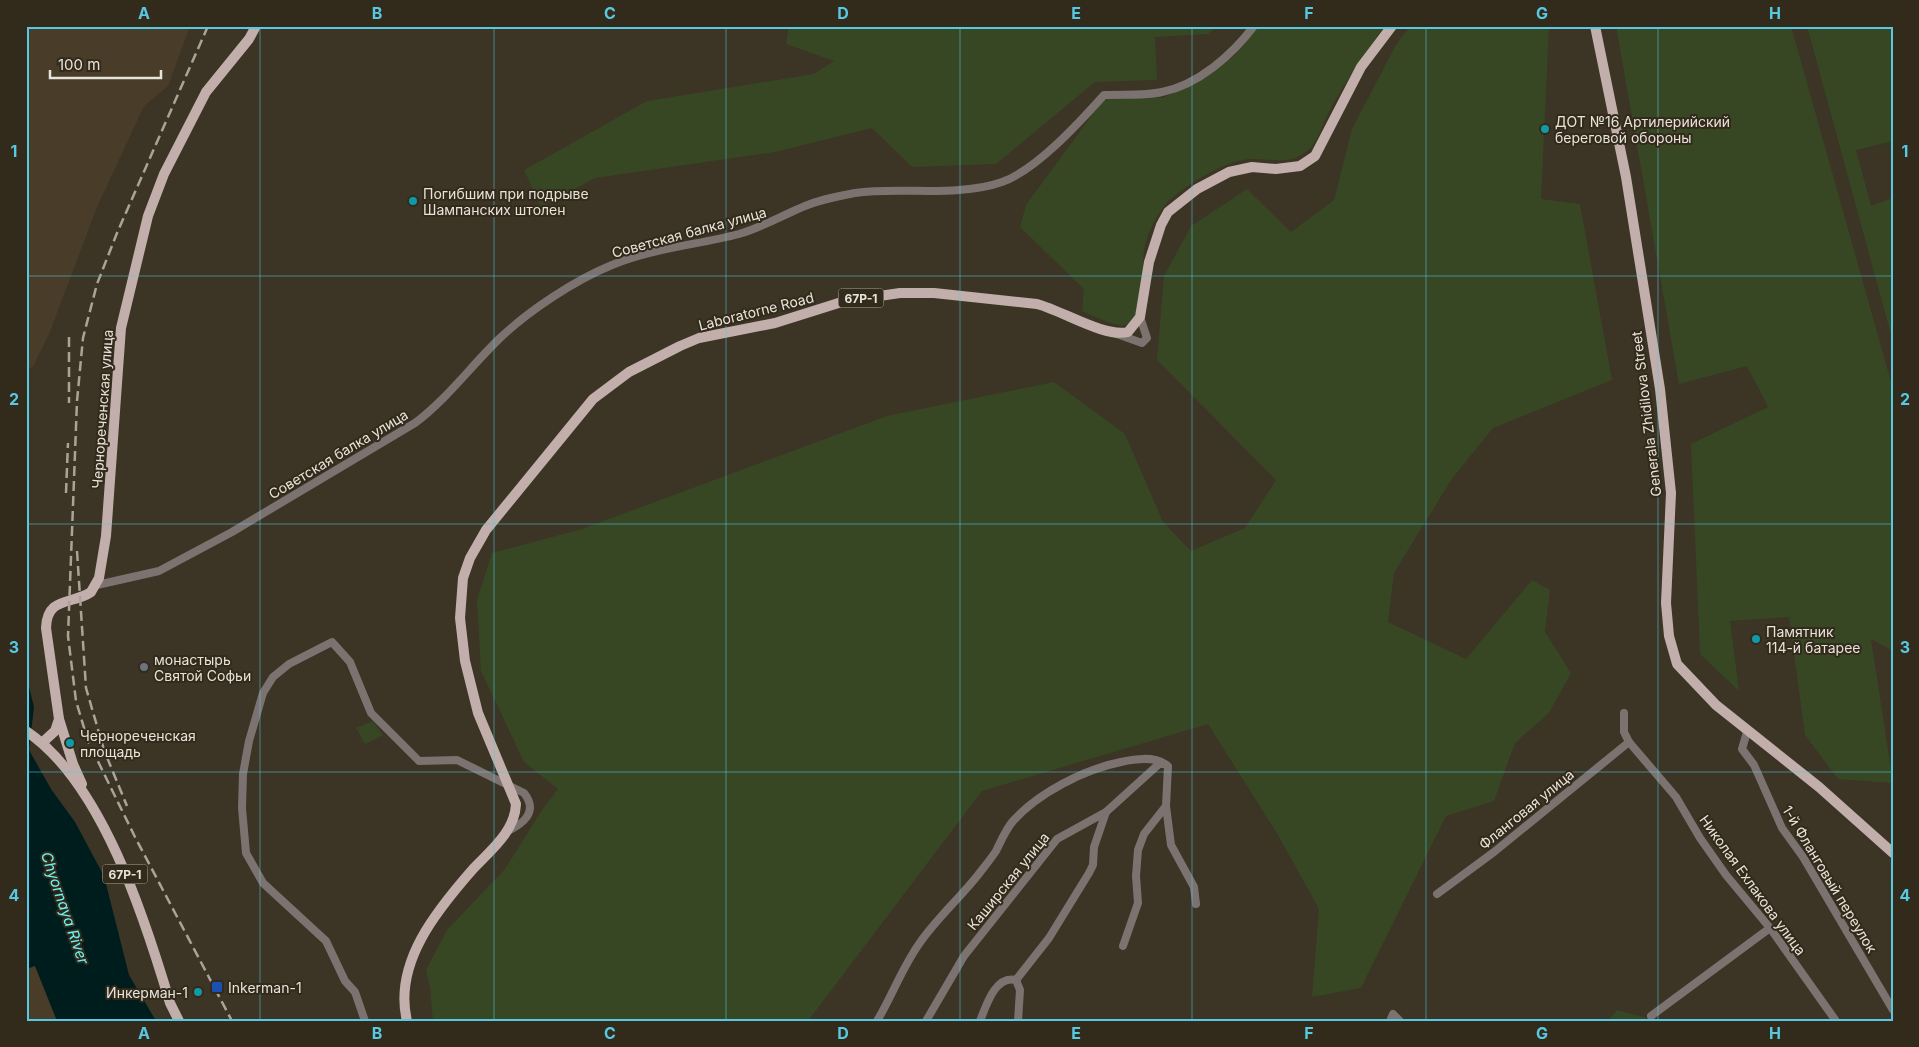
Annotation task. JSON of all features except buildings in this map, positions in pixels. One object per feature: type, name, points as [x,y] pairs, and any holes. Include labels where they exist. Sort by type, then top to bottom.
[{"type":"main road","name":"Чернореченская улица","points":[[97,585],[106,536],[121,328],[148,216],[164,174],[206,92],[249,39],[256,26]]},
{"type":"main road","points":[[1114,333],[1128,332],[1140,317],[1149,262],[1161,224],[1168,212],[1197,189],[1229,172],[1252,167],[1276,169],[1300,166],[1315,156],[1361,67],[1392,26]]},
{"type":"main road","name":"Generala Zhidilova Street","points":[[1595,26],[1626,177],[1660,389],[1671,493],[1666,603],[1669,636],[1677,664],[1716,705],[1818,788],[1893,853]]},
{"type":"main road","name":"Laboratorne Road","points":[[507,781],[478,713],[464,661],[460,618],[463,578],[470,558],[486,530],[593,399],[628,372],[699,338],[775,323],[845,302],[900,293],[934,293],[1037,304],[1114,333]]},
{"type":"main road","points":[[97,585],[86,596],[58,604],[48,614],[46,628],[59,719],[73,764],[99,819]]},
{"type":"main road","points":[[43,742],[55,731],[59,719]]},
{"type":"main road","name":"67Р-1","points":[[30,733],[43,742],[65,767],[99,819],[133,889],[170,1003],[179,1021]]},
{"type":"main road","name":"67Р-1","points":[[407,1021],[403,994],[408,971],[419,942],[450,897],[506,832],[516,814],[516,804],[507,781]]},
{"type":"street","name":"Советская балка улица","points":[[97,585],[159,571],[232,532],[415,423],[434,408],[471,368],[521,319],[609,266],[653,252],[739,234],[771,224],[807,205],[834,197],[858,192],[958,190],[1003,182],[1029,168],[1086,116],[1104,95],[1173,90],[1225,59],[1254,26]]},
{"type":"street","points":[[1114,333],[1142,343],[1147,338],[1140,317]]},
{"type":"street","points":[[365,1021],[354,992],[345,981],[326,941],[263,882],[246,853],[242,808],[243,774],[248,741],[263,693],[273,677],[290,664],[332,642],[350,662],[371,713],[419,761],[457,760],[507,781]]},
{"type":"street","name":"Николая Ехлакова улица","points":[[1624,713],[1624,732],[1629,742],[1676,798],[1700,838],[1726,875],[1770,928],[1836,1021]]},
{"type":"street","name":"1-й Фланговый переулок","points":[[1747,732],[1742,748],[1754,765],[1782,828],[1803,858],[1893,1010]]},
{"type":"street","name":"Фланговая улица","points":[[1437,894],[1494,852],[1629,742]]},
{"type":"street","points":[[877,1021],[888,1002],[904,966],[940,915],[970,885],[995,853],[1012,822],[1054,789],[1098,766],[1131,760],[1158,760],[1168,771],[1166,806],[1171,845],[1194,887],[1196,904]]},
{"type":"street","name":"Каширская улица","points":[[926,1021],[964,956],[1057,839],[1106,812],[1162,764]]},
{"type":"street","points":[[1123,946],[1138,902],[1136,876],[1138,850],[1144,834],[1166,806]]},
{"type":"street","points":[[980,1021],[997,986],[1005,981],[1016,980],[1049,938],[1089,873],[1094,847],[1106,812]]},
{"type":"street","points":[[1652,1016],[1770,928]]},
{"type":"street","points":[[1016,980],[1020,984],[1018,1021]]},
{"type":"street","points":[[1390,1021],[1393,1014],[1400,1021]]},
{"type":"shaded area","points":[[26,26],[190,26],[168,86],[144,106],[97,207],[49,334],[33,366],[26,371]]},
{"type":"shaded area","points":[[35,966],[57,1021],[26,1021],[26,969]]},
{"type":"green space","points":[[789,26],[1217,26],[1208,34],[1155,37],[1157,80],[1095,82],[996,164],[912,167],[872,128],[775,152],[595,178],[541,207],[524,170],[647,101],[814,74],[834,61],[786,44]]},
{"type":"green space","points":[[1257,26],[1385,26],[1348,79],[1317,138],[1307,151],[1300,156],[1286,160],[1249,159],[1214,170],[1178,193],[1162,209],[1156,218],[1145,245],[1142,300],[1134,320],[1123,326],[1107,322],[1082,311],[1084,289],[1020,227],[1026,205],[1103,100],[1129,96],[1162,98],[1197,82],[1234,56]]},
{"type":"green space","points":[[1411,26],[1549,26],[1541,199],[1580,204],[1612,380],[1493,428],[1451,480],[1394,573],[1388,622],[1466,659],[1532,580],[1550,590],[1545,632],[1571,673],[1549,713],[1515,743],[1494,801],[1446,816],[1361,988],[1312,997],[1319,909],[1278,835],[1208,724],[982,791],[808,1021],[433,1021],[430,987],[426,970],[447,930],[505,869],[542,810],[558,789],[524,762],[481,671],[477,600],[492,553],[582,529],[887,416],[1054,382],[1125,434],[1163,522],[1191,551],[1245,528],[1276,480],[1157,360],[1164,276],[1191,226],[1247,189],[1291,232],[1334,200],[1352,129],[1397,43]]},
{"type":"green space","points":[[1616,26],[1791,26],[1893,389],[1893,651],[1871,639],[1893,783],[1838,779],[1805,735],[1789,617],[1730,621],[1739,691],[1700,654],[1691,444],[1768,407],[1747,366],[1679,384]]},
{"type":"green space","points":[[1807,26],[1893,26],[1893,141],[1856,150],[1871,206],[1893,198],[1893,342]]},
{"type":"green space","points":[[373,721],[383,735],[365,744],[356,728]]},
{"type":"green space","points":[[1617,1010],[1658,1021],[1608,1021]]},
{"type":"water","name":"Chyornaya River","points":[[26,675],[34,707],[29,750],[51,789],[75,822],[104,876],[129,975],[156,1021],[57,1021],[35,966],[26,969]]},
{"type":"railway","points":[[208,26],[117,233],[97,284],[83,338],[77,401],[68,636],[76,701],[88,741],[135,837],[232,1021]]},
{"type":"railway","points":[[69,337],[69,403]]},
{"type":"railway","points":[[66,493],[68,443]]},
{"type":"railway","points":[[77,551],[86,688],[104,750],[127,806]]},
{"type":"place","name":"ДОТ №16 Артилерийский береговой обороны","points":[[1545,129]]},
{"type":"place","name":"Погибшим при подрыве Шампанских штолен","points":[[413,201]]},
{"type":"place","name":"Памятник 114-й батарее","points":[[1756,639]]},
{"type":"place","name":"монастырь Святой Софьи","points":[[144,667]]},
{"type":"place","name":"Чернореченская площадь","points":[[70,743]]},
{"type":"place","name":"Inkerman-1","points":[[217,987]]},
{"type":"place","name":"Инкерман-1","points":[[198,992]]}]
